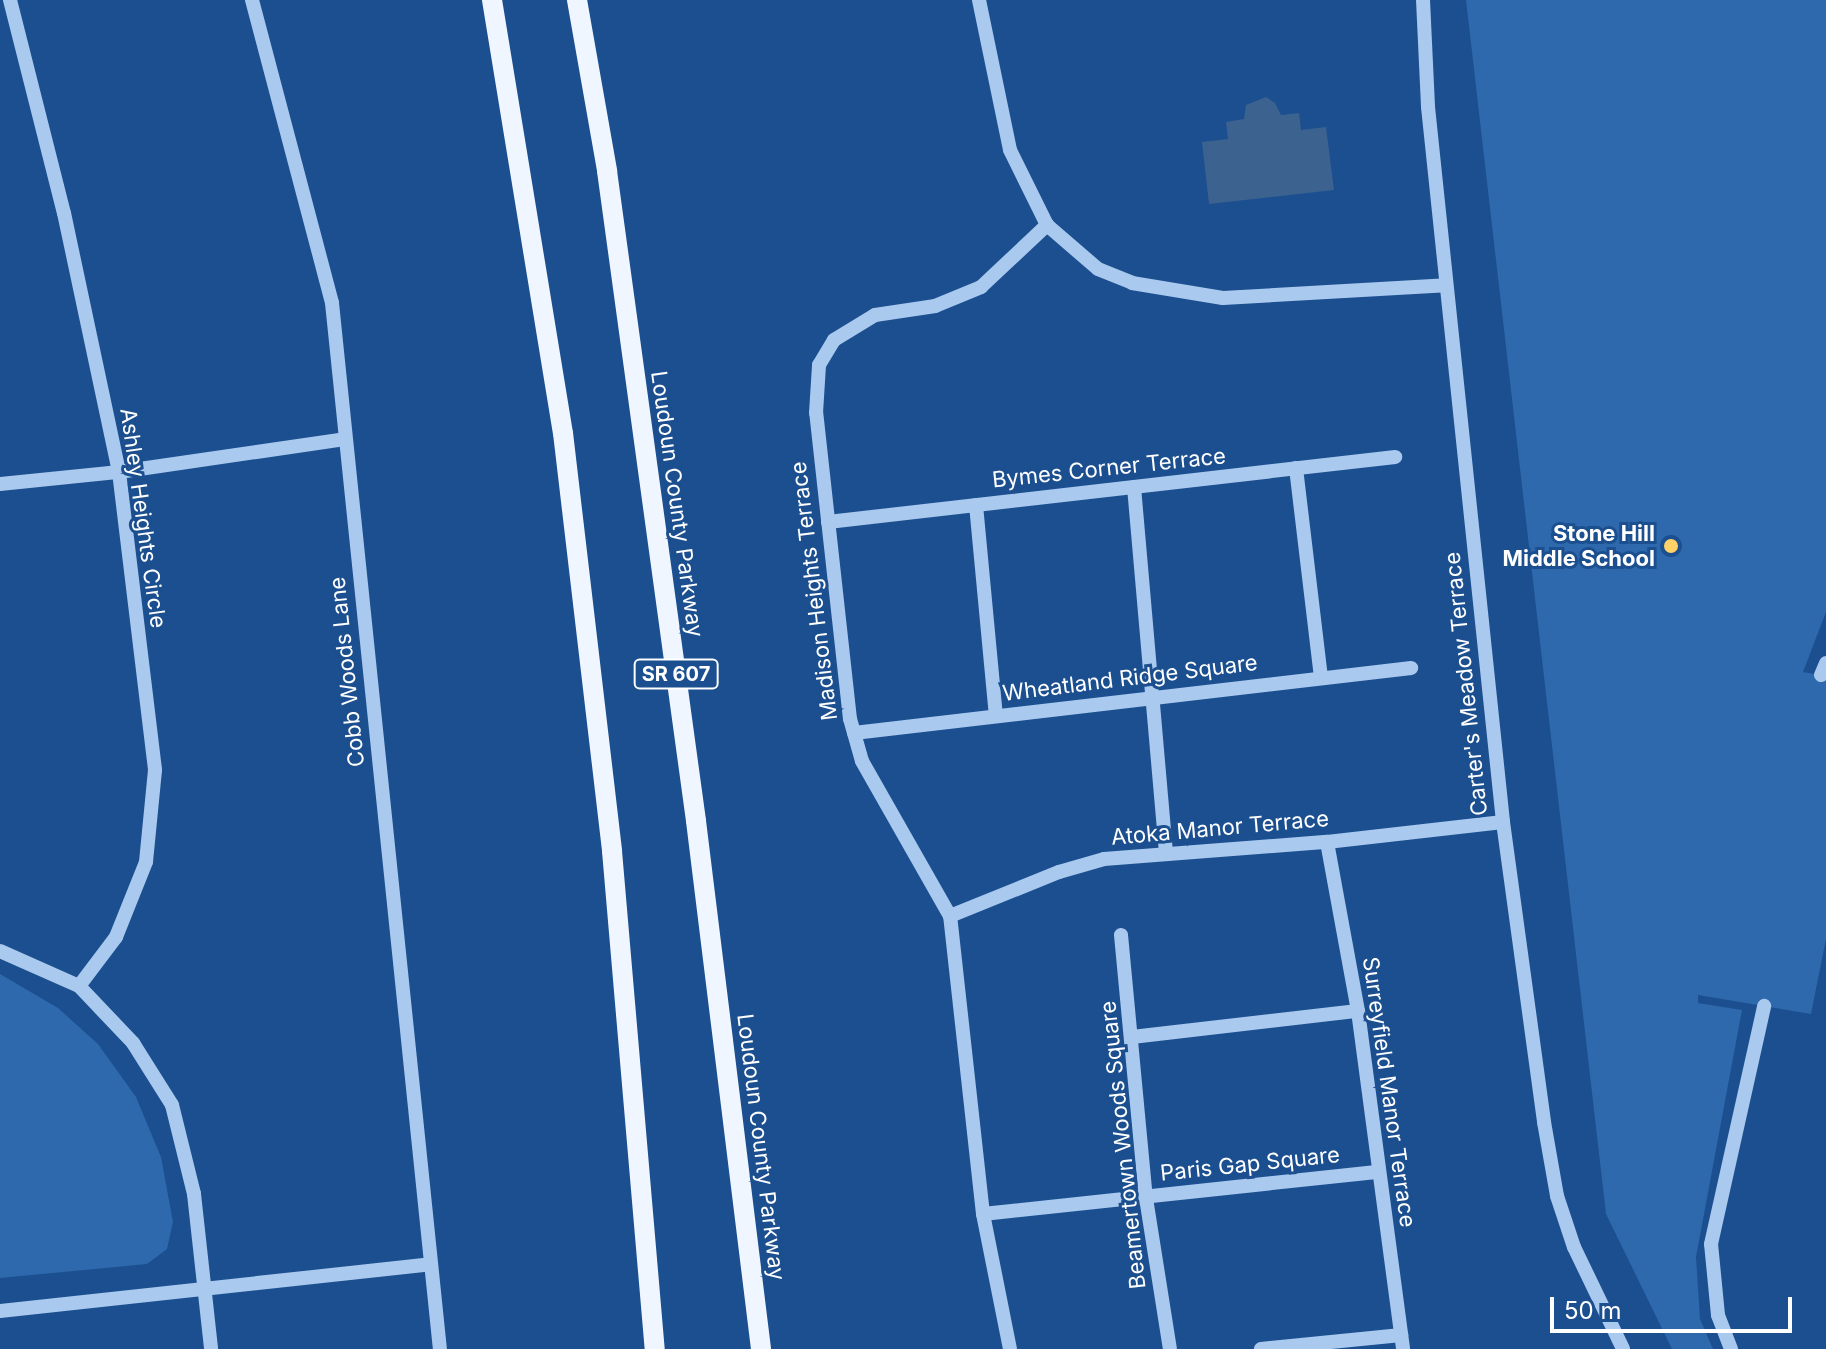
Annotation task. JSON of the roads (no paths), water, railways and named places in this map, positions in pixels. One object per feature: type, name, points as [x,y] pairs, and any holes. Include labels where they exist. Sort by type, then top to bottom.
[{"type":"main road","points":[[492,0],[566,464],[612,851],[655,1349]]},
{"type":"main road","name":"Loudoun County Parkway","points":[[577,0],[607,171],[696,821],[761,1349]]},
{"type":"street","name":"Ashley Heights Circle","points":[[10,0],[64,213],[119,472],[155,770],[146,862],[116,937],[79,986]]},
{"type":"street","name":"Cobb Woods Lane","points":[[252,0],[332,303],[440,1349]]},
{"type":"street","points":[[979,0],[1010,150],[1047,225],[1098,269],[1132,283],[1223,298],[1446,285]]},
{"type":"street","name":"Carter's Meadow Terrace","points":[[1423,0],[1428,107],[1503,822],[1557,1196],[1574,1247],[1623,1349]]},
{"type":"street","points":[[0,26],[16,22]]},
{"type":"street","name":"Madison Heights Terrace","points":[[1010,1349],[983,1214],[950,916],[862,761],[854,733],[816,413],[819,365],[834,340],[875,315],[935,306],[981,287],[1047,225]]},
{"type":"street","points":[[0,484],[119,472],[345,439]]},
{"type":"street","name":"Bymes Corner Terrace","points":[[828,522],[1395,457]]},
{"type":"street","points":[[1296,468],[1321,678]]},
{"type":"street","points":[[1134,487],[1166,854]]},
{"type":"street","points":[[976,505],[996,716]]},
{"type":"street","name":"Wheatland Ridge Square","points":[[854,733],[1411,668]]},
{"type":"street","name":"Atoka Manor Terrace","points":[[950,916],[1059,872],[1104,859],[1327,842],[1503,822]]},
{"type":"street","name":"Surreyfield Manor Terrace","points":[[1327,842],[1358,1011],[1402,1342]]},
{"type":"street","name":"Beamertown Woods Square","points":[[1121,935],[1146,1198],[1170,1349]]},
{"type":"street","points":[[0,951],[79,986],[133,1043],[172,1105],[194,1194],[211,1349]]},
{"type":"street","points":[[1731,1349],[1718,1315],[1711,1244],[1764,1006]]},
{"type":"street","points":[[1132,1037],[1358,1011]]},
{"type":"street","name":"Paris Gap Square","points":[[983,1214],[1379,1172]]},
{"type":"street","points":[[0,1311],[430,1264]]},
{"type":"street","points":[[1261,1349],[1402,1342]]},
{"type":"place","name":"Stone Hill Middle School","points":[[1671,546]]}]
